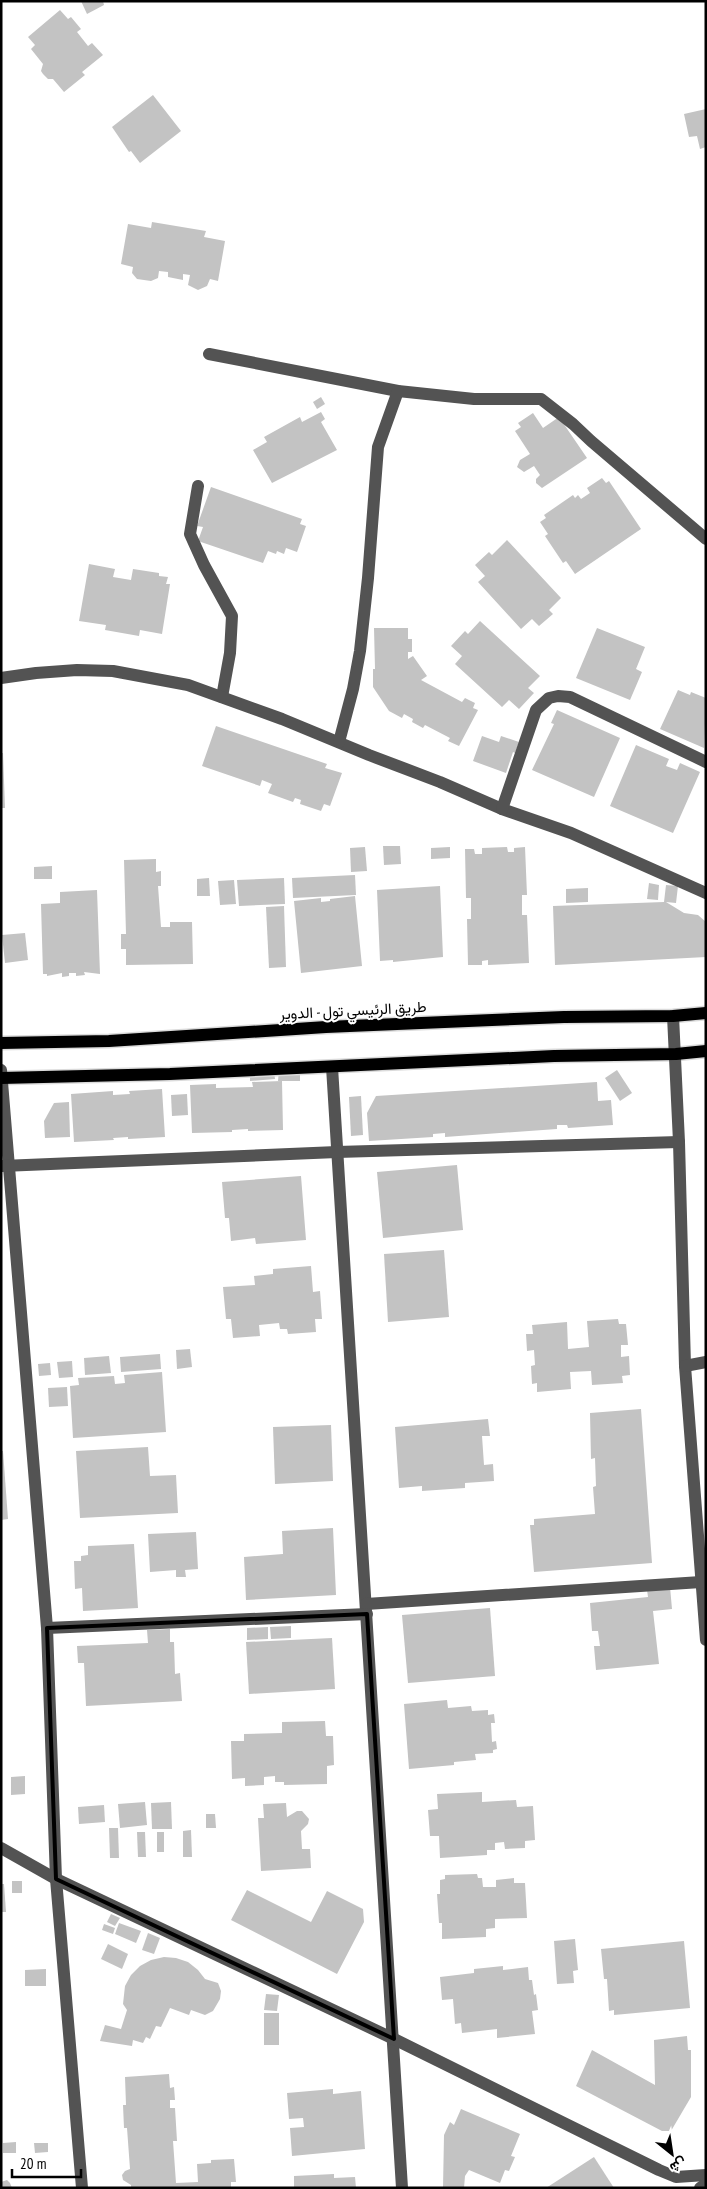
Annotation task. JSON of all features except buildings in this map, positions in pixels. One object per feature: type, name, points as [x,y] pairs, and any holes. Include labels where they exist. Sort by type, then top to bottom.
[{"type":"main road","name":"طريق الرئيسي تول - الدوير","points":[[1,1043],[109,1041],[326,1026],[564,1017],[673,1016],[706,1013]]},
{"type":"main road","points":[[2,1075],[170,1074],[554,1056],[676,1054],[706,1051]]},
{"type":"street","points":[[209,354],[398,391],[474,400],[541,399],[573,424],[591,442],[706,539]]},
{"type":"street","points":[[339,742],[353,689],[360,651],[368,578],[378,447],[398,391]]},
{"type":"street","points":[[198,486],[190,534],[204,565],[232,616],[230,653],[222,696]]},
{"type":"street","points":[[1,678],[68,671],[113,671],[188,685],[222,696],[339,742],[502,809],[571,833],[706,893]]},
{"type":"street","points":[[502,809],[536,710],[549,698],[558,696],[587,704],[706,762]]},
{"type":"street","points":[[673,1016],[676,1054],[685,1366],[706,1640]]},
{"type":"street","points":[[332,1067],[402,2188]]},
{"type":"street","points":[[2,1075],[5,1165],[47,1628],[56,1879],[82,2188]]},
{"type":"street","points":[[5,1165],[337,1152],[679,1142]]},
{"type":"street","points":[[685,1366],[706,1362]]},
{"type":"street","points":[[47,1628],[366,1609],[701,1582]]},
{"type":"street","points":[[1,1848],[56,1879],[394,2039],[659,2170],[704,2182]]},
{"type":"highlighted area","points":[[367,1614],[394,2039],[56,1879],[47,1628]]}]
